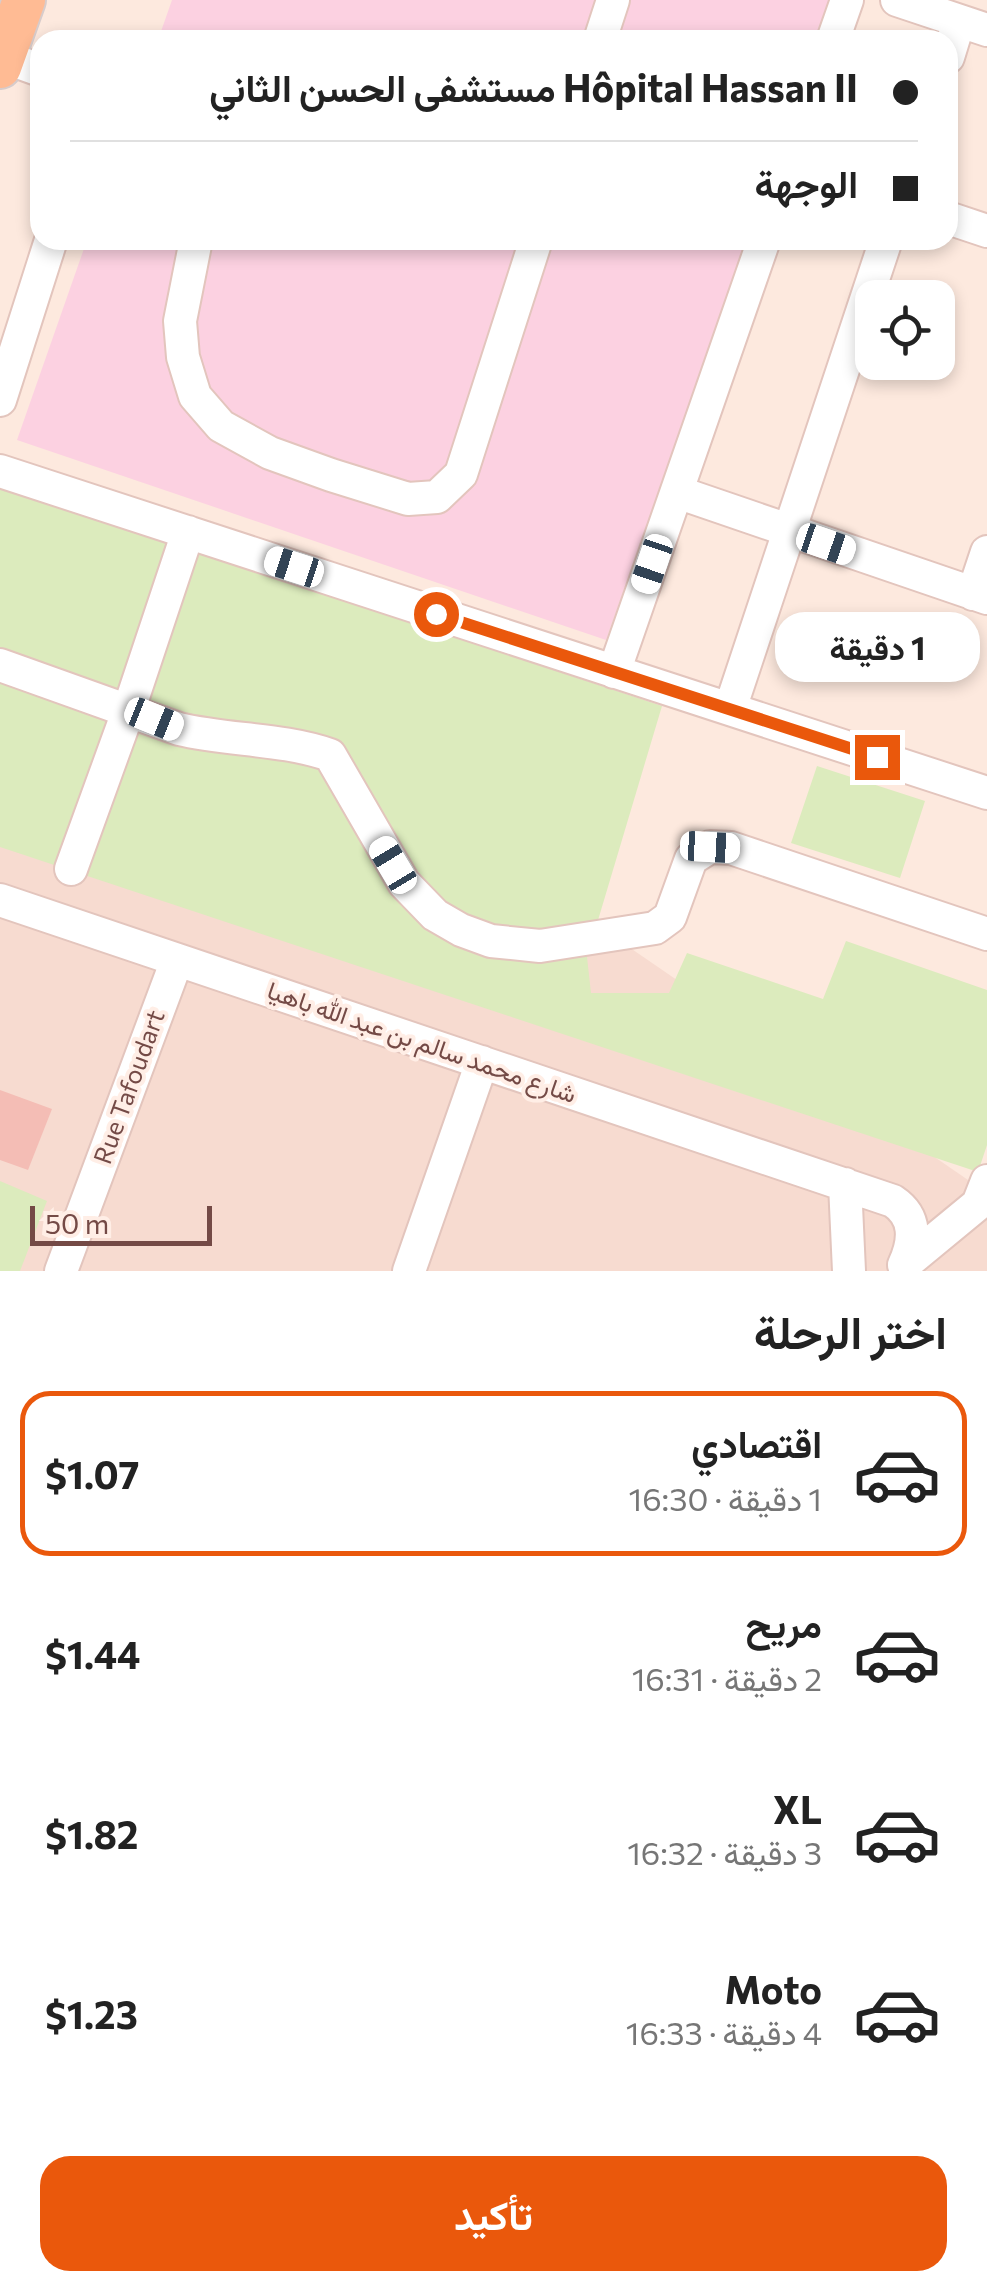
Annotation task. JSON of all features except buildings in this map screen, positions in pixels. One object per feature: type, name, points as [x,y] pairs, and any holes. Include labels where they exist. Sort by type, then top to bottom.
[{"type":"main road","points":[[15,65],[24,0]]},
{"type":"street","points":[[603,30],[612,0]]},
{"type":"street","points":[[836,30],[847,0]]},
{"type":"street","points":[[898,0],[973,25]]},
{"type":"street","points":[[958,221],[987,231]]},
{"type":"street","points":[[0,400],[48,250]]},
{"type":"street","points":[[194,250],[180,321],[183,356],[195,396],[221,426],[270,452],[331,476],[408,499],[437,497],[461,474],[533,250]]},
{"type":"street","points":[[614,672],[761,250]]},
{"type":"street","points":[[730,709],[883,250]]},
{"type":"street","points":[[0,471],[987,794]]},
{"type":"street","points":[[676,492],[980,596],[987,552]]},
{"type":"street","points":[[71,869],[188,532]]},
{"type":"street","points":[[0,665],[178,729],[304,746],[330,755],[404,882],[435,915],[460,930],[492,940],[540,946],[655,928],[670,917],[691,859],[710,847],[731,848],[987,934]]},
{"type":"street","name":"شارع محمد سالم بن عبد الله باهيا","points":[[0,900],[893,1201],[903,1208],[913,1234],[912,1248],[901,1268]]},
{"type":"street","name":"Rue Tafoudart","points":[[62,1271],[177,960]]},
{"type":"street","points":[[409,1271],[482,1062]]},
{"type":"street","points":[[901,1268],[978,1204],[987,1181]]},
{"type":"street","points":[[845,1184],[849,1271]]},
{"type":"shaded area","points":[[172,0],[833,0],[822,30],[162,30]]},
{"type":"shaded area","points":[[84,250],[744,250],[606,640],[17,440]]},
{"type":"shaded area","points":[[0,515],[987,1193],[987,1271],[0,1271]]},
{"type":"green space","points":[[0,486],[662,706],[587,957],[591,993],[669,993],[687,953],[823,999],[846,941],[987,990],[987,1145],[978,1172],[0,847]]},
{"type":"green space","points":[[817,766],[925,801],[900,878],[791,843]]},
{"type":"green space","points":[[0,1181],[47,1201],[20,1271],[0,1271]]},
{"type":"route","points":[[436,614],[877,757]]}]
